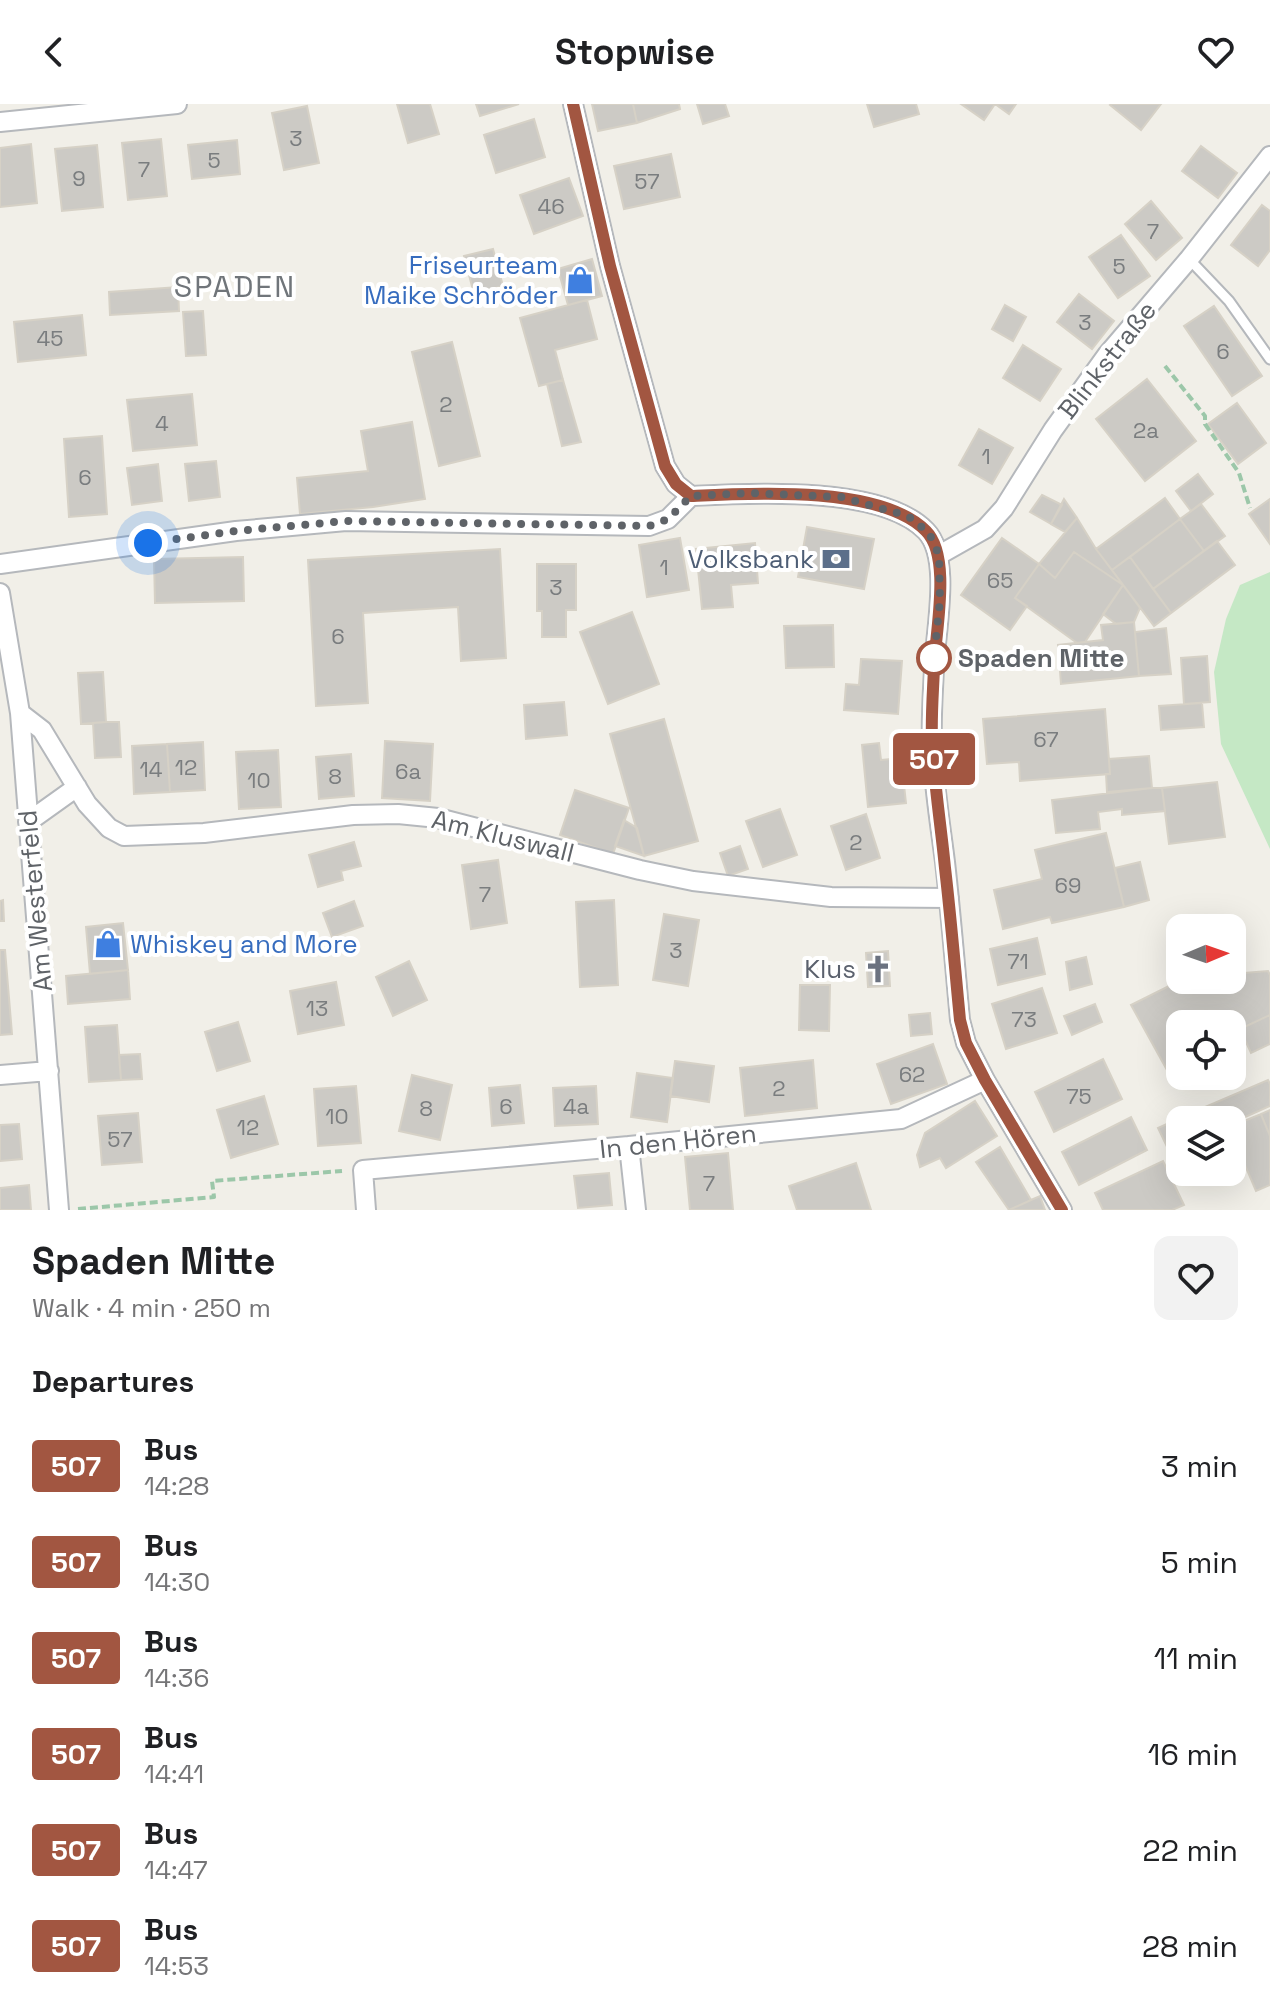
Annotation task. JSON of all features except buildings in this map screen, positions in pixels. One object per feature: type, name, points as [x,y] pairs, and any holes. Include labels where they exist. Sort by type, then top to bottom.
[{"type":"street","points":[[0,122],[177,104]]},
{"type":"street","points":[[573,104],[610,266],[665,466],[676,484],[691,496],[748,493],[841,497],[908,516],[929,533],[939,555],[940,600],[934,657],[932,741],[960,1020],[966,1043],[985,1080],[1062,1210]]},
{"type":"street","name":"Blinkstraße","points":[[939,555],[985,529],[1004,508],[1053,430],[1107,355],[1189,259],[1270,156]]},
{"type":"street","points":[[0,564],[236,531],[346,521],[649,526],[668,519],[691,496]]},
{"type":"street","name":"Am Westerfeld","points":[[0,593],[20,713],[49,1071],[69,1209]]},
{"type":"street","name":"Am Kluswall","points":[[20,713],[42,730],[87,804],[109,828],[124,836],[204,833],[353,815],[398,814],[438,818],[693,881],[831,897],[949,898]]},
{"type":"street","points":[[28,822],[77,787]]},
{"type":"street","points":[[0,1075],[49,1071]]},
{"type":"street","name":"In den Hören","points":[[363,1170],[901,1119],[985,1080]]},
{"type":"street","points":[[629,1146],[636,1210]]},
{"type":"street","points":[[363,1170],[366,1210]]},
{"type":"lane","points":[[1189,259],[1229,301],[1270,359]]},
{"type":"path","points":[[1165,366],[1205,416],[1205,424],[1239,473],[1250,508]]},
{"type":"path","points":[[69,1209],[214,1197],[212,1181],[363,1170]]},
{"type":"green space","points":[[1270,572],[1270,849],[1221,744],[1214,672],[1226,619],[1240,585]]},
{"type":"bus line","name":"507","points":[[573,104],[610,266],[665,466],[676,484],[691,496],[798,494],[841,497],[884,508],[908,516],[929,533],[939,555],[940,600],[934,657],[932,741],[960,1020],[966,1043],[985,1080],[1062,1210]]},
{"type":"place","name":"Friseurteam Maike Schröder","points":[[580,280]]},
{"type":"place","name":"Volksbank","points":[[836,559]]},
{"type":"place","name":"Spaden Mitte","points":[[934,658]]},
{"type":"place","name":"Whiskey and More","points":[[108,944]]},
{"type":"place","name":"Klus","points":[[878,969]]},
{"type":"district","name":"SPADEN","points":[[235,286]]},
{"type":"route","points":[[148,543],[346,521],[649,526],[668,519],[691,496],[748,493],[841,497],[908,516],[929,533],[939,555],[940,600],[934,658]]}]
